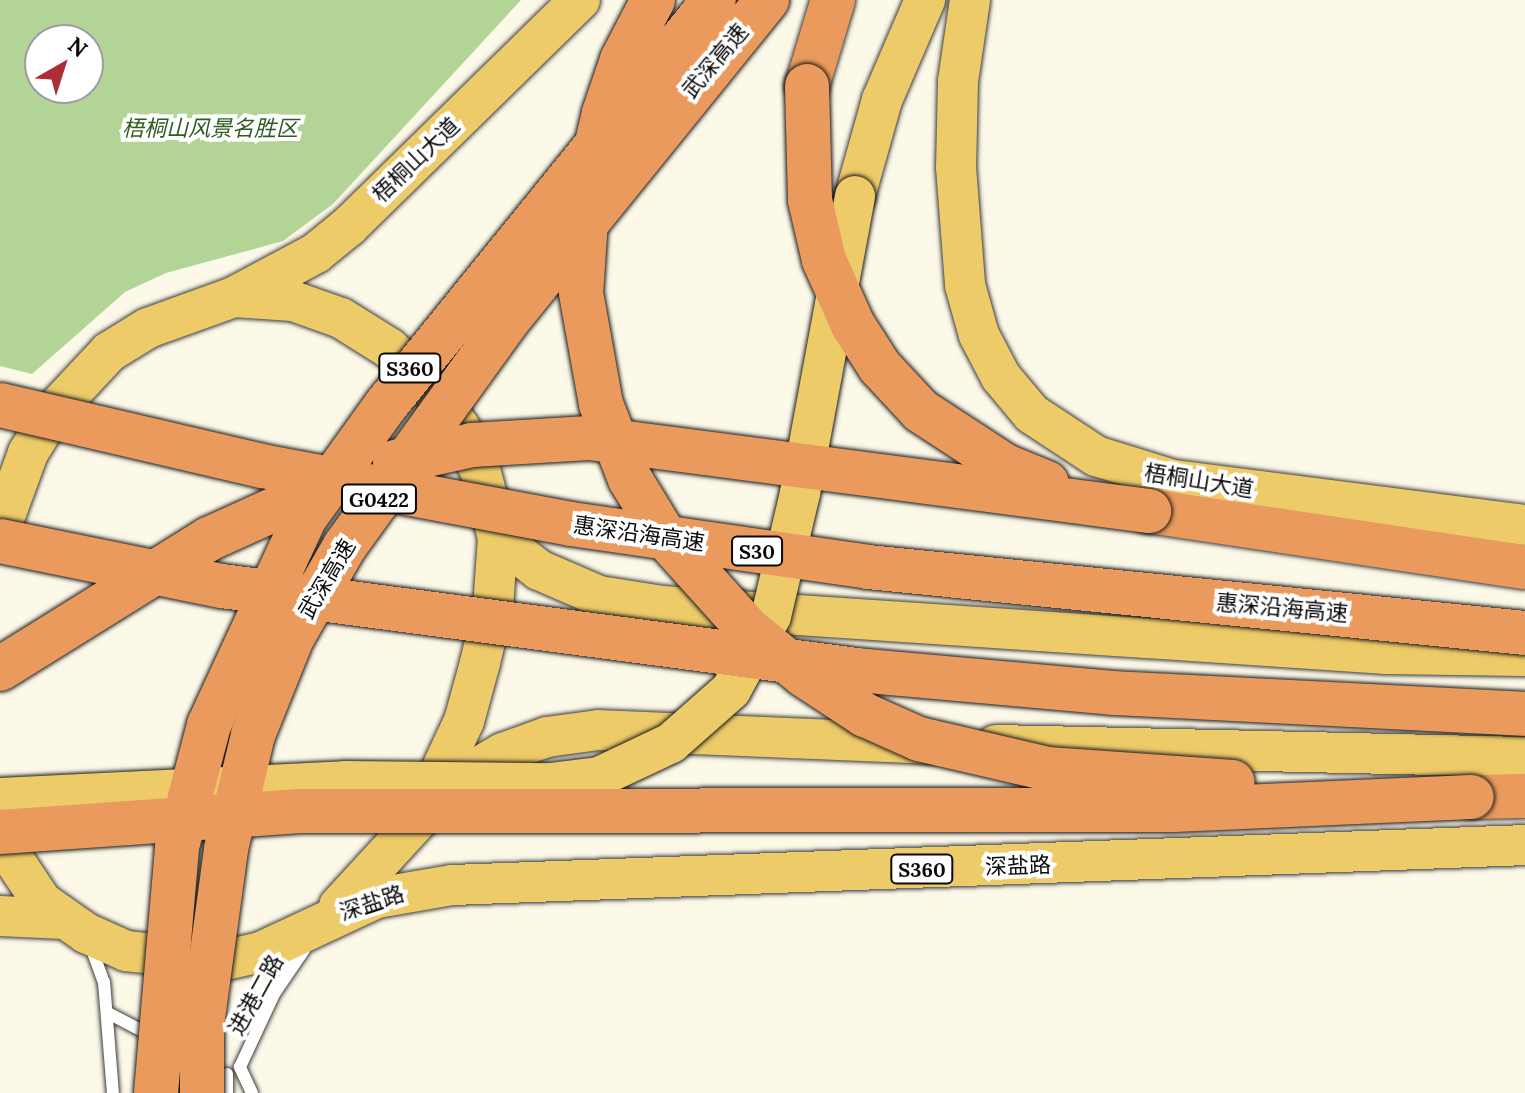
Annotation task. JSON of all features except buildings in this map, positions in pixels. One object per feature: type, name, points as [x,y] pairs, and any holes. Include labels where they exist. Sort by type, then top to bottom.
[{"type":"highway","points":[[653,0],[622,60],[589,177],[581,293],[586,343],[630,479],[666,538],[748,629],[865,715],[986,758],[1122,776],[1472,797]]},
{"type":"highway","name":"武深高速","points":[[156,1093],[177,847],[209,725],[297,532],[386,405],[714,0]]},
{"type":"highway","name":"武深高速","points":[[214,1083],[202,1025],[226,849],[253,735],[292,638],[345,546],[508,320],[767,0]]},
{"type":"highway","points":[[833,0],[807,86],[804,143],[824,260],[853,325],[880,367],[921,411],[964,442],[1055,487],[1149,511]]},
{"type":"highway","name":"惠深沿海高速","points":[[0,405],[262,466],[587,526],[868,567],[1525,633]]},
{"type":"highway","points":[[0,669],[147,575],[264,511],[377,466],[472,445],[589,438],[673,444],[1525,567]]},
{"type":"highway","points":[[0,541],[222,586],[857,670],[1113,693],[1525,714]]},
{"type":"highway","points":[[0,832],[300,811],[1173,810],[1525,796]]},
{"type":"main road","name":"梧桐山大道","points":[[234,297],[316,253],[349,226],[580,0]]},
{"type":"main road","points":[[0,798],[330,781],[550,783],[599,777],[671,743],[731,690],[771,616],[800,493],[855,196],[882,100],[925,0]]},
{"type":"main road","name":"梧桐山大道","points":[[970,0],[957,138],[965,285],[979,335],[1001,377],[1032,414],[1096,456],[1173,480],[1525,525]]},
{"type":"main road","name":"深盐路","points":[[0,530],[28,453],[75,381],[148,328],[234,297],[293,301],[341,318],[389,348],[429,385],[460,428],[481,473],[498,538],[493,608],[464,721],[414,825]]},
{"type":"main road","points":[[498,538],[539,570],[599,596],[662,606],[1386,654],[1525,656]]},
{"type":"main road","name":"深盐路","points":[[323,919],[453,782],[503,753],[547,737],[599,730],[839,742],[1525,757]]},
{"type":"main road","name":"深盐路","points":[[0,839],[42,902],[75,926]]},
{"type":"main road","name":"深盐路","points":[[0,916],[75,926],[150,956],[221,961],[261,952],[323,919],[407,889],[1525,845]]},
{"type":"lane","name":"进港二路","points":[[252,1093],[240,1067],[274,994],[323,919]]},
{"type":"lane","points":[[75,926],[104,982],[113,1093]]},
{"type":"lane","points":[[108,1013],[130,1030],[184,1049],[191,1080],[214,1083],[227,1093]]},
{"type":"lane","points":[[214,1083],[240,1067]]},
{"type":"green space","name":"梧桐山风景名胜区","points":[[0,0],[521,0],[333,204],[283,241],[166,273],[125,292],[32,374],[0,366]]}]
